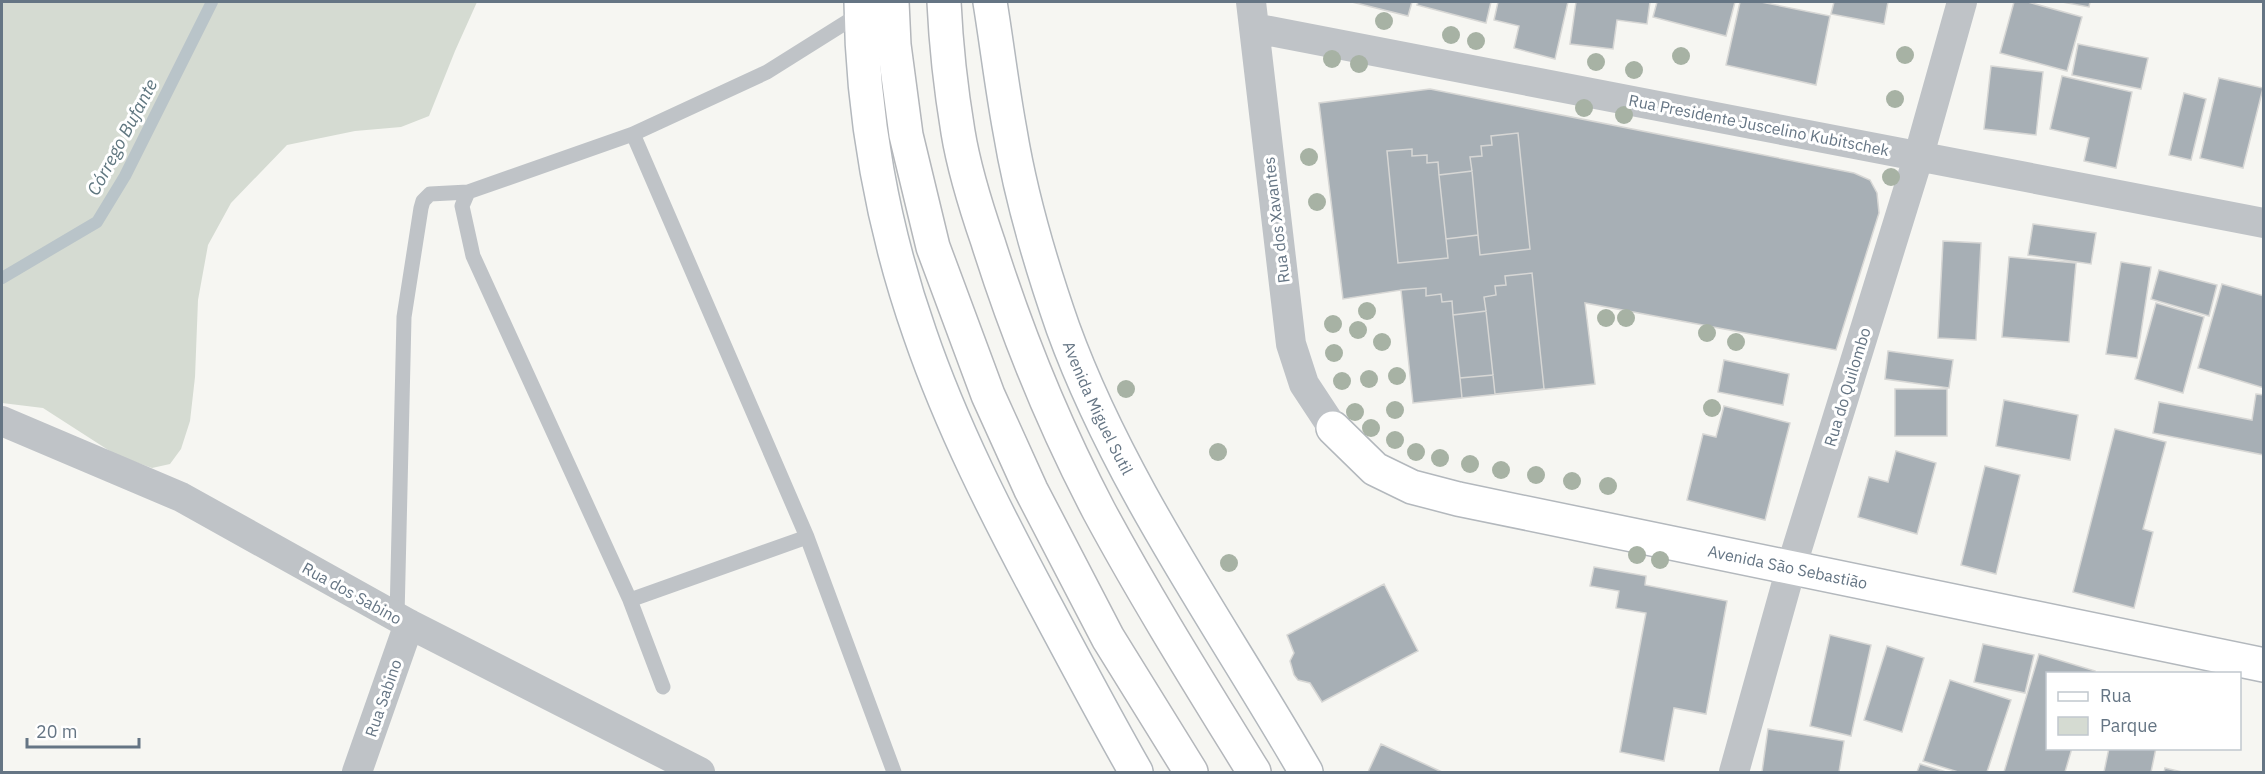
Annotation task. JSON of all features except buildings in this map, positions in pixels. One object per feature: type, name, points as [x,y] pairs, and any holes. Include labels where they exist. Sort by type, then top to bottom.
[{"type":"main road","points":[[892,2],[894,45],[906,135],[933,247],[988,395],[1031,490],[1108,638],[1191,772]]},
{"type":"main road","points":[[944,2],[958,134],[978,211],[1021,339],[1099,511],[1178,649],[1254,772]]},
{"type":"main road","name":"Avenida Miguel Sutil","points":[[990,2],[1010,133],[1035,238],[1064,329],[1102,420],[1140,492],[1306,772]]},
{"type":"main road","points":[[861,7],[874,152],[891,236],[920,334],[957,428],[1000,520],[1136,772]]},
{"type":"main road","name":"Avenida São Sebastião","points":[[1333,428],[1375,469],[1412,487],[1458,499],[2264,665]]},
{"type":"street","name":"Rua do Quilombo","points":[[1734,772],[1791,568],[1919,155],[1962,2]]},
{"type":"street","name":"Rua Presidente Juscelino Kubitschek","points":[[1252,15],[1919,155],[2264,223]]},
{"type":"street","name":"Rua dos Xavantes","points":[[1252,15],[1291,344],[1304,384],[1333,428]]},
{"type":"street","name":"Rua dos Sabino","points":[[2,421],[181,497],[403,621],[700,772]]},
{"type":"street","name":"Rua Sabino","points":[[357,772],[403,621]]},
{"type":"lane","points":[[403,621],[404,317],[423,201],[430,195],[468,192],[633,134],[767,72],[861,7]]},
{"type":"lane","points":[[633,134],[807,537],[894,772]]},
{"type":"lane","points":[[468,192],[462,206],[473,256],[630,600],[663,687]]},
{"type":"lane","points":[[630,600],[807,537]]},
{"type":"green space","points":[[2,2],[477,2],[429,116],[401,127],[355,131],[287,145],[231,203],[208,245],[198,300],[195,377],[190,421],[181,449],[170,464],[152,468],[116,455],[43,408],[2,403]]},
{"type":"waterway","name":"Córrego Bufante","points":[[2,278],[97,222],[125,176],[212,2]]}]
